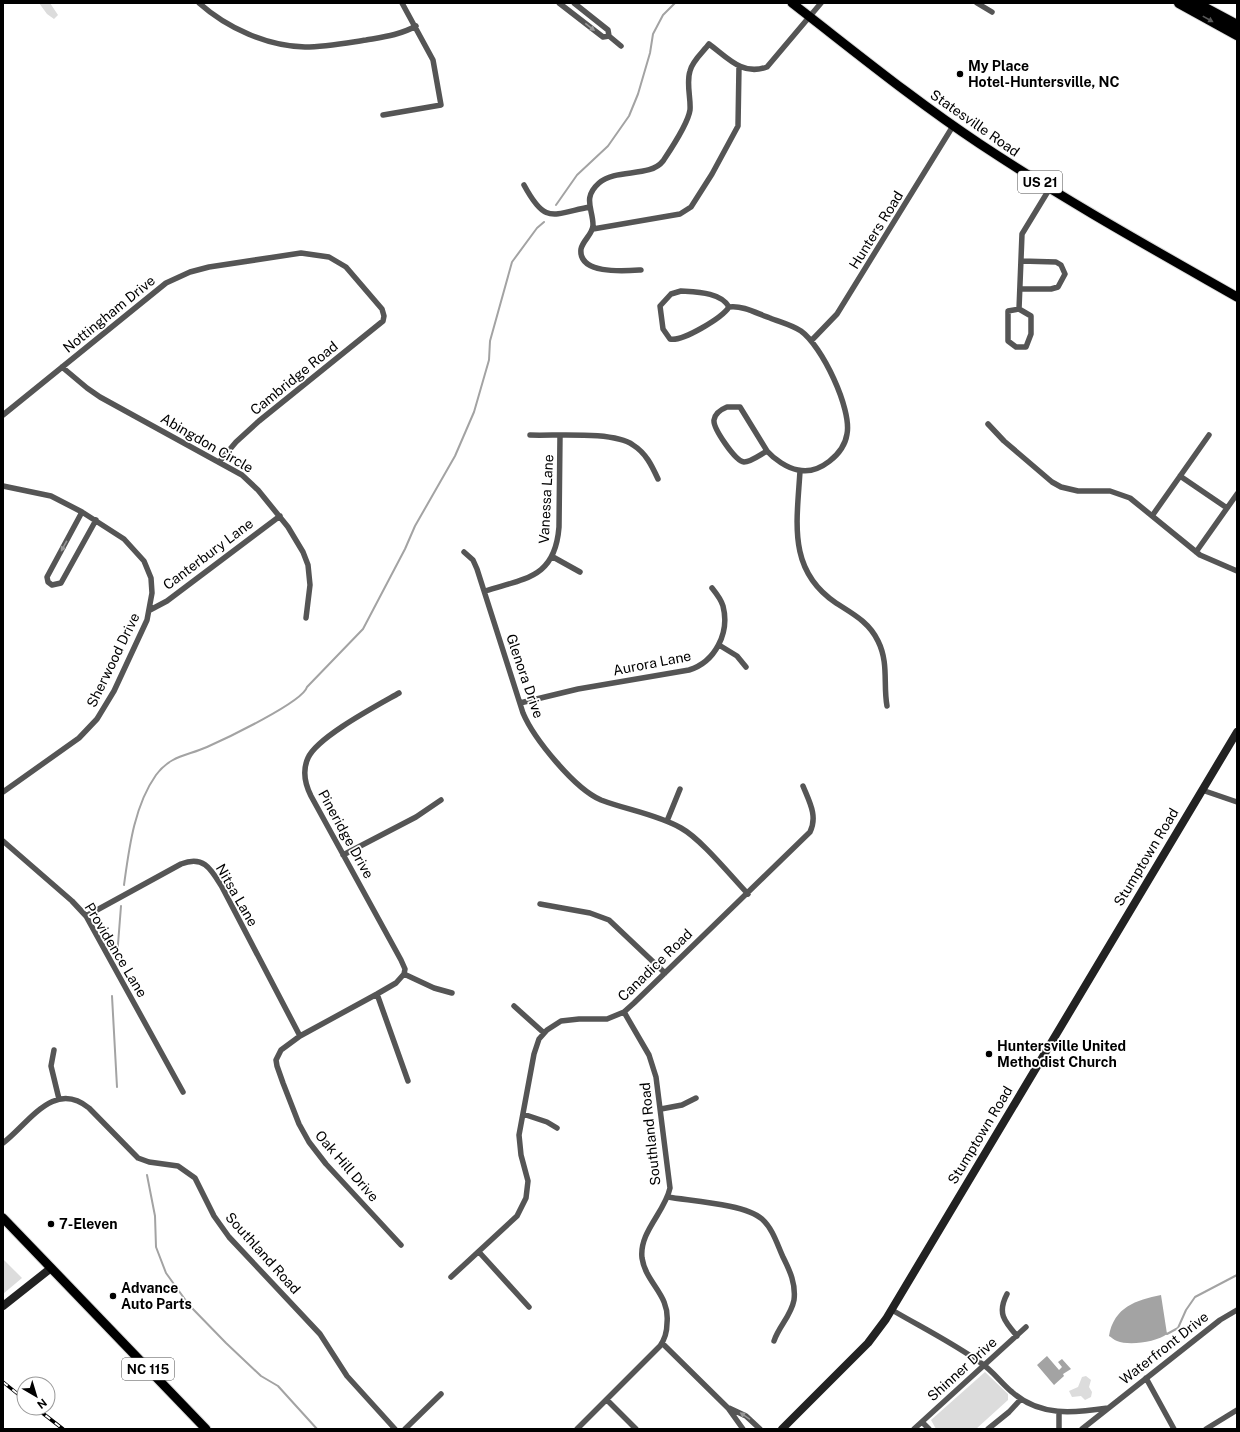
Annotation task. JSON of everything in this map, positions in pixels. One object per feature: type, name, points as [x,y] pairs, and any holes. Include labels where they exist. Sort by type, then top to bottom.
[{"type":"highway","points":[[1178,3],[1237,35]]},
{"type":"highway","points":[[1196,3],[1237,25]]},
{"type":"main road","name":"Statesville Road","points":[[792,3],[954,126],[1050,188],[1237,297]]},
{"type":"main road","name":"NC 115","points":[[3,1218],[206,1429]]},
{"type":"street","points":[[199,3],[221,20],[238,29],[266,40],[296,46],[325,46],[347,43],[392,35],[416,26]]},
{"type":"street","points":[[383,115],[441,105],[435,64],[416,26],[402,3]]},
{"type":"street","points":[[559,3],[603,37],[609,36]]},
{"type":"street","points":[[574,3],[608,30],[609,36],[621,46]]},
{"type":"street","points":[[641,270],[611,270],[592,267],[586,264],[582,256],[581,248],[593,229],[589,207],[592,191],[606,178],[655,167],[662,162],[686,121],[690,111],[690,70],[709,44],[746,70],[758,70],[767,67],[810,17],[820,3]]},
{"type":"street","points":[[977,3],[992,12]]},
{"type":"street","points":[[593,229],[680,214],[691,207],[712,174],[738,126],[739,66]]},
{"type":"street","name":"Hunters Road","points":[[811,341],[837,314],[954,126]]},
{"type":"street","points":[[524,185],[538,207],[549,214],[563,214],[589,207]]},
{"type":"street","points":[[1019,308],[1022,234],[1050,188]]},
{"type":"street","name":"Nottingham Drive","points":[[3,415],[166,283],[198,270],[244,261],[301,253],[329,257],[340,262],[355,277],[376,300],[382,309],[384,316]]},
{"type":"street","points":[[1020,289],[1050,289],[1058,287],[1065,274],[1061,265],[1056,262],[1021,261]]},
{"type":"street","points":[[729,307],[724,313],[701,327],[676,339],[667,336],[663,329],[659,310],[666,297],[674,292],[681,291],[710,295],[722,299],[729,307],[744,309],[789,325],[801,331],[811,341],[829,368],[846,415],[848,432],[841,450],[830,461],[817,468],[800,471],[782,463],[767,451],[740,407],[727,407],[722,409],[714,418],[716,429],[734,455],[740,460],[747,461],[767,451]]},
{"type":"street","points":[[1019,308],[1031,316],[1031,334],[1026,347],[1016,347],[1008,341],[1008,311],[1019,308]]},
{"type":"street","name":"Cambridge Road","points":[[220,462],[249,430],[381,323],[384,316]]},
{"type":"street","name":"Abingdon Circle","points":[[62,367],[100,397],[220,462],[250,481],[280,516],[297,540],[308,565],[310,592],[306,618]]},
{"type":"street","points":[[988,424],[1004,442],[1052,482],[1078,491],[1117,492],[1130,498],[1196,552],[1205,558],[1237,571]]},
{"type":"street","points":[[530,435],[612,437],[627,441],[643,453],[658,479]]},
{"type":"street","points":[[1152,516],[1209,435]]},
{"type":"street","name":"Vanessa Lane","points":[[485,591],[536,574],[553,557],[558,540],[559,527],[560,436]]},
{"type":"street","points":[[800,471],[797,542],[802,561],[812,580],[823,593],[866,622],[878,640],[885,658],[887,706]]},
{"type":"street","points":[[1180,476],[1227,508]]},
{"type":"street","name":"Sherwood Drive","points":[[3,486],[51,496],[96,520],[124,539],[144,560],[151,578],[152,593],[150,610],[134,648],[114,691],[97,719],[79,738],[3,792]]},
{"type":"street","points":[[1196,552],[1237,494]]},
{"type":"street","points":[[82,512],[47,577],[48,582],[52,585],[61,583],[96,520]]},
{"type":"street","name":"Canterbury Lane","points":[[150,610],[167,601],[280,516]]},
{"type":"street","name":"Glenora Drive","points":[[464,552],[473,560],[485,591],[527,723],[540,743],[574,780],[600,799],[667,821],[690,834],[748,894]]},
{"type":"street","points":[[553,557],[580,572]]},
{"type":"street","name":"Aurora Lane","points":[[520,703],[578,689],[689,670],[706,662],[719,645],[724,625],[723,608],[712,588]]},
{"type":"street","points":[[719,645],[737,656],[746,667]]},
{"type":"street","name":"Pineridge Drive","points":[[399,693],[335,732],[317,746],[307,759],[305,772],[307,789],[401,960],[405,969],[404,974]]},
{"type":"street","name":"Stumptown Road","points":[[782,1429],[878,1332],[1237,732]]},
{"type":"street","name":"Canadice Road","points":[[451,1278],[517,1216],[526,1198],[528,1175],[519,1146],[523,1114],[534,1054],[544,1033],[561,1021],[579,1019],[607,1019],[624,1012],[748,894],[810,832],[814,816],[812,807],[803,786]]},
{"type":"street","points":[[667,821],[680,789]]},
{"type":"street","points":[[1202,790],[1237,802]]},
{"type":"street","points":[[343,854],[416,816],[441,800]]},
{"type":"street","name":"Providence Lane","points":[[3,841],[72,901],[86,916],[183,1092]]},
{"type":"street","name":"Nitsa Lane","points":[[86,916],[181,864],[193,860],[203,863],[214,874],[222,887],[300,1036]]},
{"type":"street","points":[[540,904],[590,913],[609,920],[665,973]]},
{"type":"street","points":[[404,974],[434,988],[452,993]]},
{"type":"street","name":"Oak Hill Drive","points":[[401,1245],[317,1154],[299,1124],[276,1066],[276,1060],[281,1050],[300,1036],[396,983],[404,974]]},
{"type":"street","points":[[377,994],[408,1081]]},
{"type":"street","points":[[514,1006],[544,1033]]},
{"type":"street","name":"Southland Road","points":[[577,1429],[662,1343],[667,1328],[667,1309],[660,1292],[648,1276],[642,1258],[642,1250],[646,1234],[668,1198],[670,1178],[654,1066],[624,1012]]},
{"type":"street","points":[[3,1143],[43,1107],[60,1099],[51,1066],[54,1050]]},
{"type":"street","name":"Southland Road","points":[[60,1099],[70,1098],[84,1104],[138,1158],[178,1166],[195,1178],[214,1216],[229,1237],[320,1334],[347,1376],[395,1429]]},
{"type":"street","points":[[660,1109],[682,1105],[696,1098]]},
{"type":"street","points":[[523,1114],[547,1122],[557,1128]]},
{"type":"street","points":[[668,1198],[739,1208],[756,1214],[769,1227],[792,1275],[795,1292],[791,1310],[777,1331],[774,1341]]},
{"type":"street","points":[[478,1252],[529,1307]]},
{"type":"street","points":[[3,1306],[51,1268]]},
{"type":"street","points":[[1007,1294],[1002,1304],[1004,1321],[1017,1336]]},
{"type":"street","points":[[892,1310],[984,1365],[1021,1399],[1040,1408],[1073,1413],[1108,1408]]},
{"type":"street","name":"Waterfront Drive","points":[[1082,1429],[1220,1320],[1237,1310]]},
{"type":"street","name":"Shinner Drive","points":[[914,1429],[1026,1327]]},
{"type":"street","points":[[662,1343],[728,1408],[743,1429]]},
{"type":"street","points":[[1146,1378],[1174,1429]]},
{"type":"street","points":[[405,1429],[441,1394]]},
{"type":"street","points":[[988,1429],[1009,1412],[1021,1399]]},
{"type":"street","points":[[607,1400],[636,1429]]},
{"type":"street","points":[[728,1408],[746,1416],[760,1429]]},
{"type":"street","points":[[1206,1429],[1237,1410]]},
{"type":"street","points":[[1059,1412],[1059,1429]]},
{"type":"street","points":[[922,1422],[929,1429]]},
{"type":"shaded area","points":[[39,3],[50,3],[58,15],[54,19],[47,14]]},
{"type":"shaded area","points":[[3,1259],[22,1278],[3,1294]]},
{"type":"shaded area","points":[[1161,1295],[1167,1334],[1150,1341],[1135,1343],[1116,1341],[1109,1336],[1116,1318],[1128,1306],[1143,1299]]},
{"type":"shaded area","points":[[1047,1356],[1059,1370],[1062,1367],[1058,1362],[1062,1359],[1071,1369],[1063,1374],[1064,1376],[1054,1385],[1037,1365]]},
{"type":"shaded area","points":[[985,1372],[1008,1394],[1008,1400],[976,1429],[936,1429],[931,1420]]},
{"type":"shaded area","points":[[1086,1376],[1091,1380],[1089,1387],[1092,1392],[1091,1397],[1085,1400],[1081,1396],[1072,1397],[1069,1391],[1078,1387],[1082,1377]]},
{"type":"waterway","points":[[556,205],[577,175],[608,146],[629,116],[638,94],[650,53],[653,34],[663,15],[675,3]]},
{"type":"waterway","points":[[124,885],[134,828],[142,800],[156,775],[162,768],[173,760],[207,747],[262,720],[292,702],[302,694],[363,629],[405,549],[415,526],[455,456],[474,412],[489,360],[490,341],[512,262],[537,228],[544,222]]},
{"type":"waterway","points":[[117,957],[121,906]]},
{"type":"waterway","points":[[112,996],[117,1087]]},
{"type":"waterway","points":[[147,1175],[155,1216],[156,1247],[166,1273],[189,1305],[261,1376],[278,1386],[317,1429]]},
{"type":"waterway","points":[[1165,1333],[1167,1334],[1178,1328],[1186,1310],[1195,1297],[1237,1275]]},
{"type":"railway","points":[[3,1382],[16,1393]]},
{"type":"railway","points":[[46,1416],[63,1429]]},
{"type":"place","name":"My Place Hotel-Huntersville, NC","points":[[960,74]]},
{"type":"place","name":"Huntersville United Methodist Church","points":[[989,1054]]},
{"type":"place","name":"7-Eleven","points":[[51,1224]]},
{"type":"place","name":"Advance Auto Parts","points":[[113,1296]]}]
